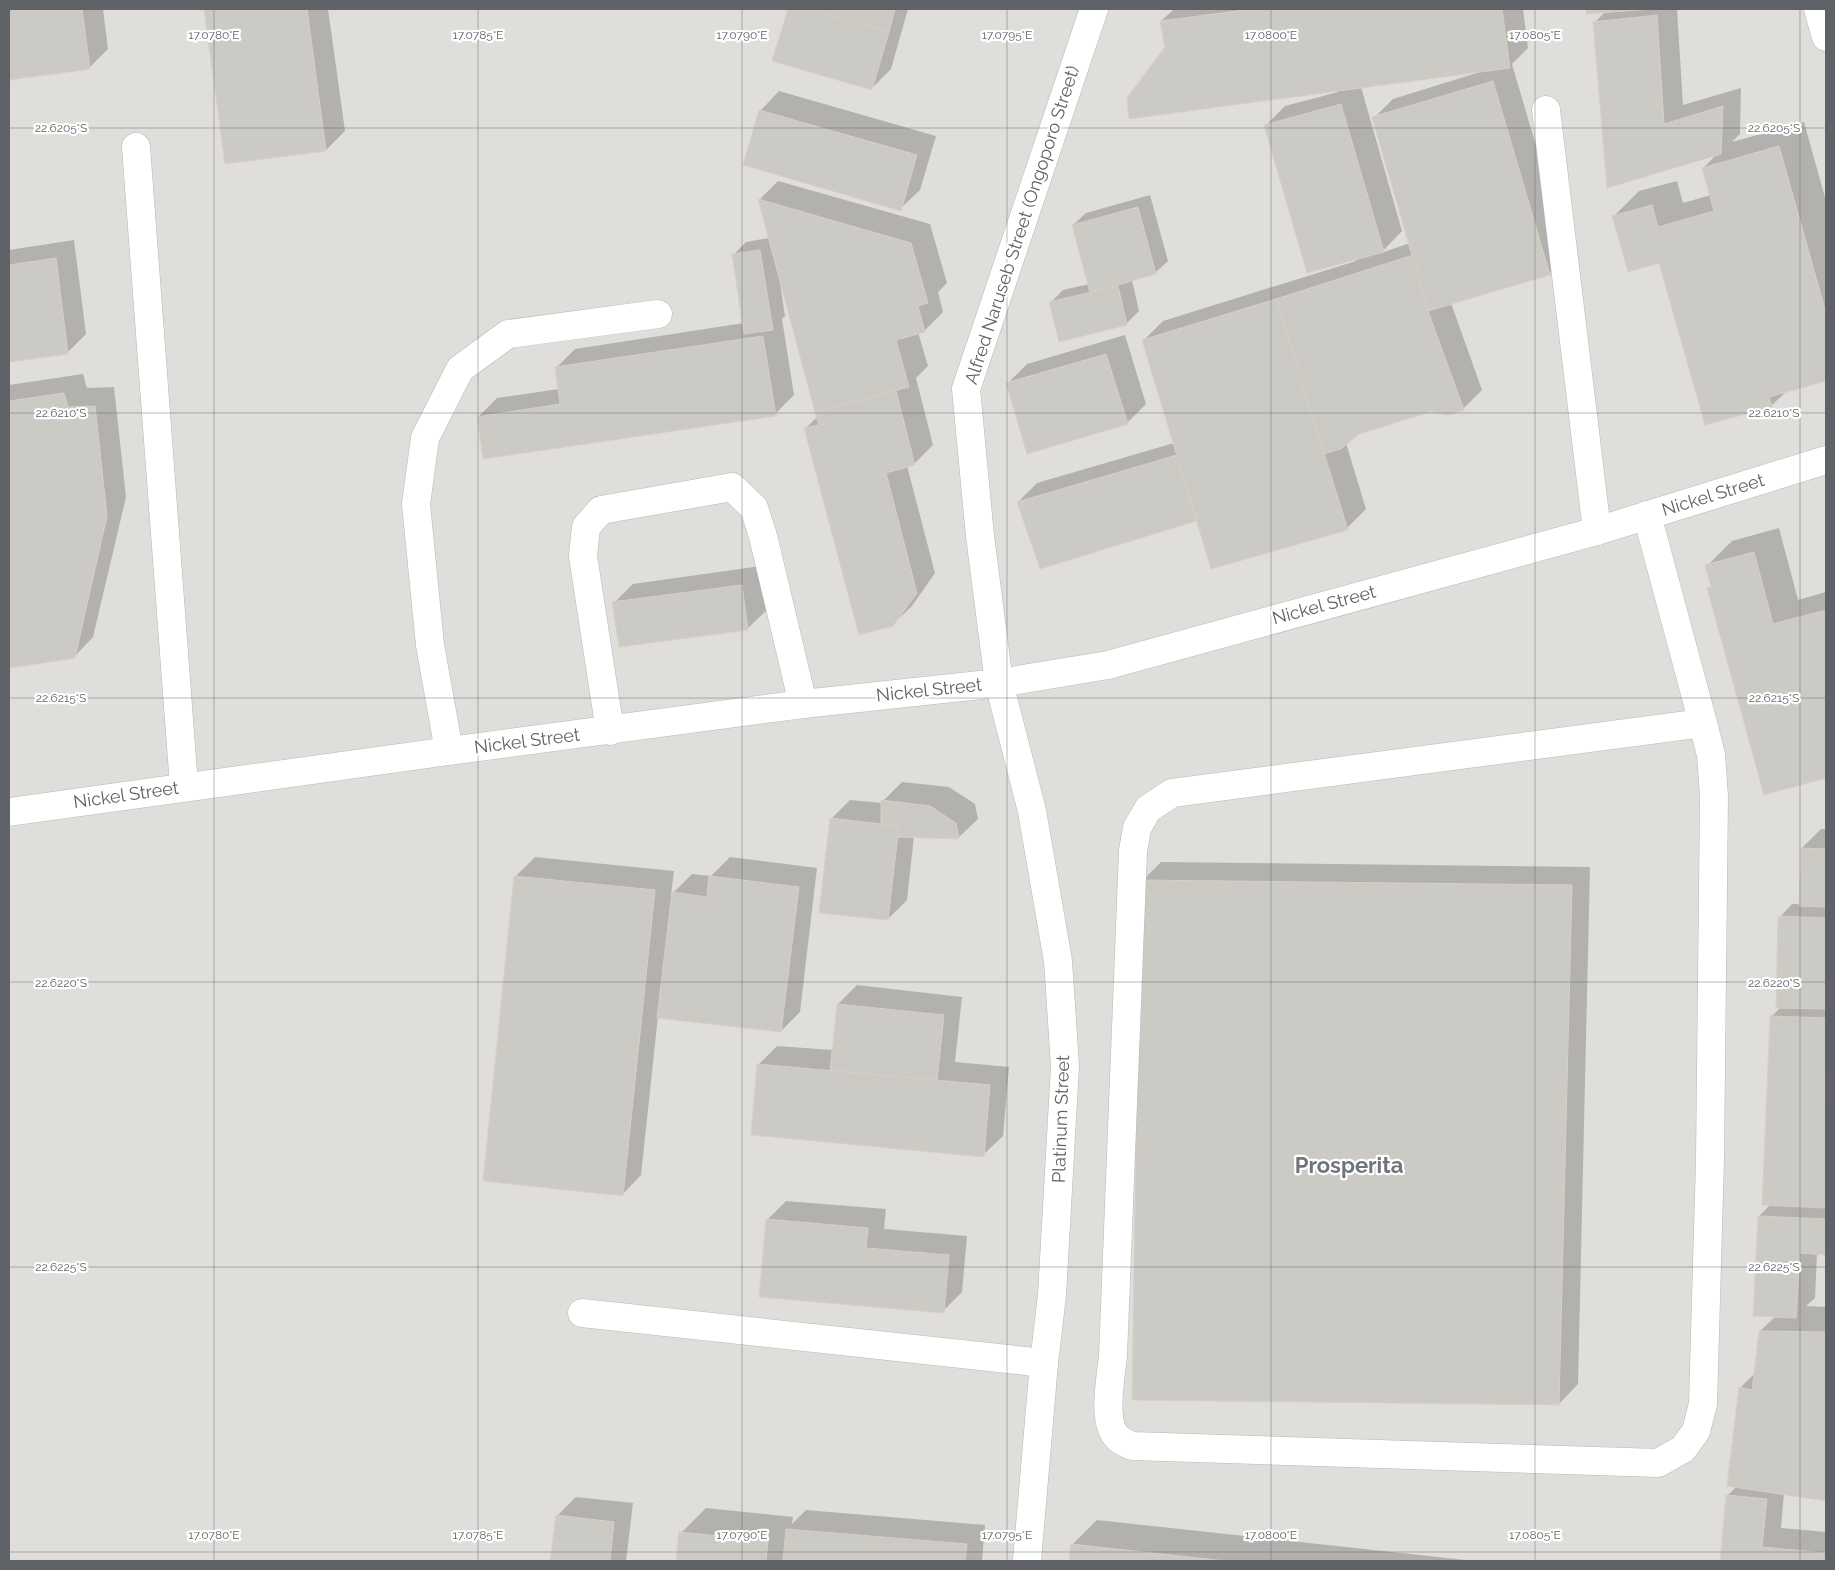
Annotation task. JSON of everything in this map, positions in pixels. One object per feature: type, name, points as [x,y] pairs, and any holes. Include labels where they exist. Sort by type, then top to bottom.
[{"type":"street","name":"Alfred Naruseb Street (Ongoporo Street)","points":[[999,683],[980,536],[966,389],[1094,9]]},
{"type":"street","points":[[1818,9],[1826,37]]},
{"type":"street","points":[[1546,110],[1597,531]]},
{"type":"street","points":[[136,148],[184,786]]},
{"type":"street","points":[[449,750],[430,645],[416,504],[424,438],[460,369],[508,334],[658,314]]},
{"type":"street","name":"Nickel Street","points":[[9,812],[184,786],[449,750],[610,731],[802,704],[999,683],[1108,664],[1597,531],[1826,460]]},
{"type":"street","points":[[610,731],[583,556],[586,527],[601,510],[732,487],[754,508],[763,536],[802,704]]},
{"type":"street","points":[[1647,515],[1703,723],[1711,755],[1714,796],[1710,1159],[1703,1404],[1696,1431],[1683,1449],[1658,1463],[1132,1446],[1117,1438],[1109,1422],[1108,1406],[1113,1356],[1133,861],[1137,828],[1148,809],[1172,793],[1703,723]]},
{"type":"street","name":"Platinum Street","points":[[999,683],[1032,812],[1058,961],[1065,1066],[1052,1296],[1044,1363],[1027,1561]]},
{"type":"street","points":[[582,1312],[1044,1363]]},
{"type":"shaded area","points":[[9,9],[1826,9],[1826,1561],[9,1561]]},
{"type":"building","points":[[9,9],[82,9],[90,69],[9,80]]},
{"type":"building","points":[[204,9],[307,9],[326,151],[225,164]]},
{"type":"building","points":[[788,9],[810,9],[889,32],[872,90],[772,61]]},
{"type":"building","points":[[810,9],[895,9],[889,32]]},
{"type":"building","points":[[1252,9],[1502,9],[1510,68],[1129,119],[1127,98],[1165,47],[1160,21]]},
{"type":"building","points":[[1586,9],[1651,9],[1586,14]]},
{"type":"building","points":[[1657,15],[1664,124],[1723,106],[1721,154],[1607,188],[1593,22]]},
{"type":"building","points":[[1493,81],[1550,275],[1428,311],[1372,117]]},
{"type":"building","points":[[1341,104],[1384,252],[1307,273],[1264,125]]},
{"type":"building","points":[[759,110],[917,155],[901,211],[743,165]]},
{"type":"building","points":[[1779,146],[1826,313],[1826,381],[1769,397],[1772,407],[1705,425],[1659,263],[1628,272],[1612,216],[1652,205],[1658,227],[1714,211],[1702,168]]},
{"type":"building","points":[[758,199],[911,243],[928,303],[918,306],[925,332],[896,340],[909,387],[815,412]]},
{"type":"building","points":[[1138,207],[1156,274],[1090,293],[1072,225]]},
{"type":"building","points":[[760,250],[773,330],[744,334],[732,254]]},
{"type":"building","points":[[1413,255],[1428,311],[1464,410],[1449,415],[1430,412],[1359,434],[1341,449],[1324,454],[1276,299]]},
{"type":"building","points":[[56,258],[68,354],[9,362],[9,265]]},
{"type":"building","points":[[1118,286],[1127,325],[1059,342],[1049,302]]},
{"type":"building","points":[[1276,299],[1348,530],[1211,569],[1142,340]]},
{"type":"building","points":[[763,336],[776,416],[483,459],[477,417],[560,404],[555,367]]},
{"type":"building","points":[[1106,354],[1128,424],[1027,454],[1006,383]]},
{"type":"building","points":[[896,391],[915,465],[886,473],[917,593],[893,626],[859,635],[804,428],[819,425],[815,412]]},
{"type":"building","points":[[64,393],[68,407],[95,406],[107,516],[75,658],[9,668],[9,401]]},
{"type":"building","points":[[1177,455],[1196,521],[1040,569],[1017,502]]},
{"type":"building","points":[[1754,552],[1773,624],[1826,610],[1826,778],[1764,795],[1707,588],[1711,587],[1705,565]]},
{"type":"building","points":[[742,585],[748,630],[619,647],[612,602]]},
{"type":"building","points":[[881,800],[930,806],[956,823],[959,839],[897,837],[899,826],[881,824]]},
{"type":"building","points":[[830,818],[899,826],[888,920],[819,913]]},
{"type":"building","points":[[1801,848],[1826,849],[1826,907],[1799,906]]},
{"type":"building","points":[[514,876],[655,890],[623,1196],[483,1181]]},
{"type":"building","points":[[709,876],[799,887],[781,1032],[657,1018],[672,892],[707,897]]},
{"type":"building","points":[[1140,880],[1572,885],[1559,1405],[1132,1400]]},
{"type":"building","points":[[1778,916],[1826,918],[1825,1009],[1776,1008]]},
{"type":"building","points":[[837,1004],[944,1015],[937,1081],[830,1071]]},
{"type":"building","points":[[1770,1016],[1826,1018],[1826,1208],[1762,1205]]},
{"type":"building","points":[[757,1064],[990,1085],[984,1157],[751,1135]]},
{"type":"building","points":[[1758,1216],[1826,1219],[1826,1255],[1800,1253],[1796,1318],[1753,1316]]},
{"type":"building","points":[[766,1219],[868,1228],[866,1248],[949,1255],[944,1313],[759,1297]]},
{"type":"building","points":[[1759,1331],[1826,1332],[1826,1501],[1727,1486],[1739,1387],[1752,1390]]},
{"type":"building","points":[[1726,1495],[1767,1499],[1762,1547],[1826,1553],[1826,1561],[1720,1561]]},
{"type":"building","points":[[556,1515],[614,1522],[610,1561],[550,1561]]},
{"type":"building","points":[[786,1529],[967,1544],[965,1561],[783,1561]]},
{"type":"building","points":[[679,1532],[768,1541],[766,1561],[676,1561]]},
{"type":"building","points":[[1071,1544],[1225,1561],[1069,1561]]},
{"type":"district","name":"Prosperita","points":[[1349,1165]]}]
